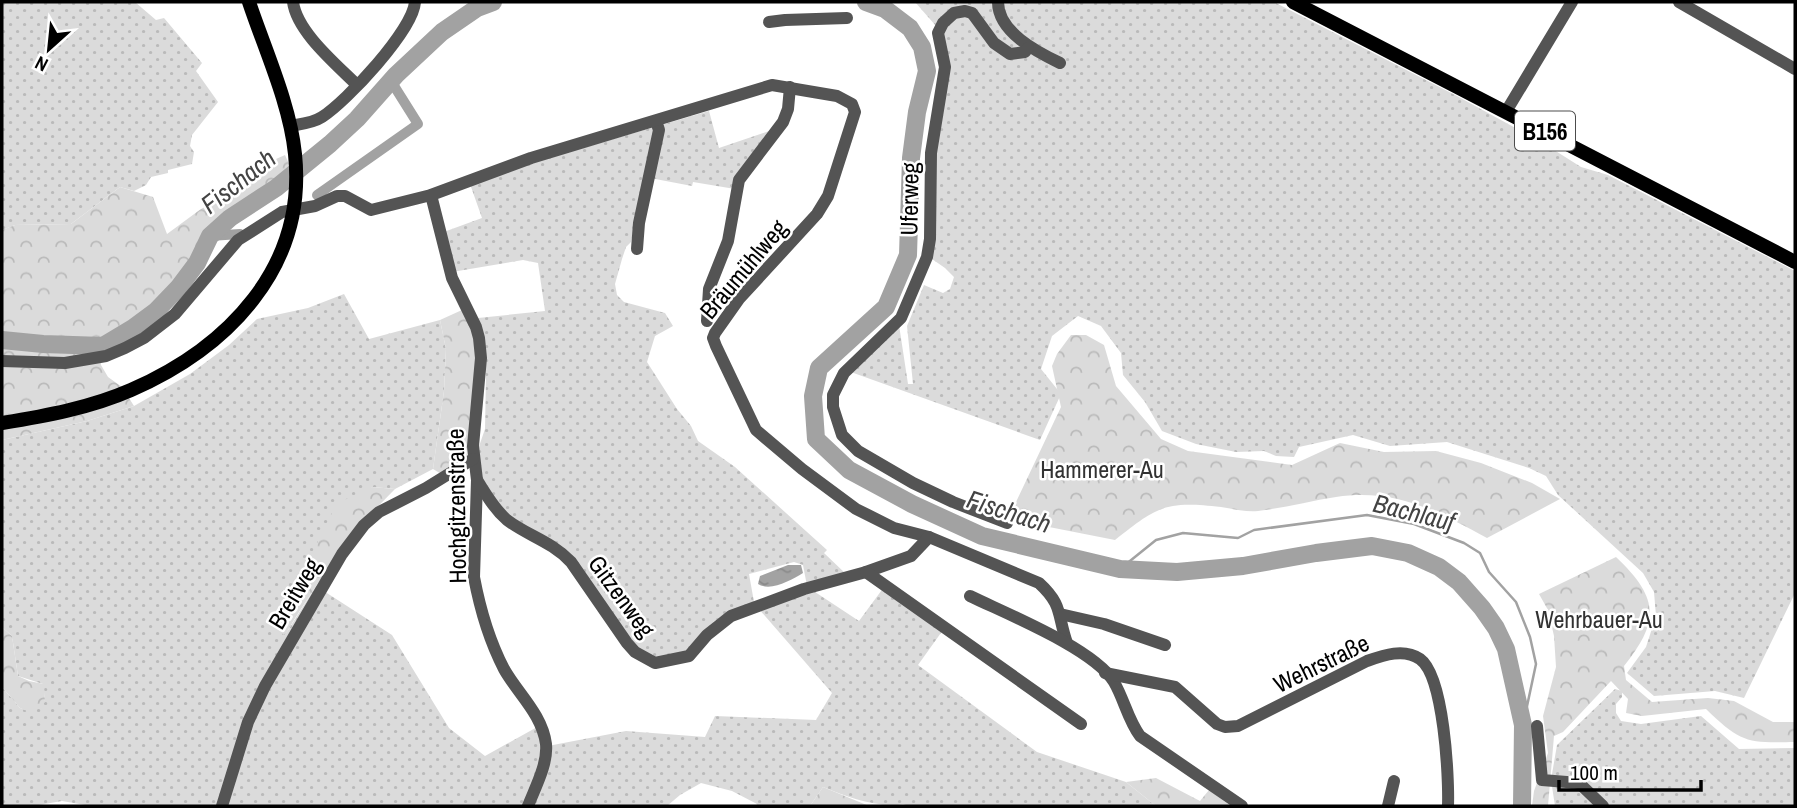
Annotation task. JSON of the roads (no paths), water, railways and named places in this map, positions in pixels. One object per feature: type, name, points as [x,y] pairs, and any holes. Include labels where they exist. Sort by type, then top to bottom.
[{"type":"main road","points":[[2,423],[89,405],[130,391],[201,351],[241,317],[262,289],[284,242],[293,209],[295,152],[290,126],[249,2]]},
{"type":"main road","name":"B156","points":[[1293,2],[1507,110],[1795,261]]},
{"type":"street","points":[[293,2],[296,17],[301,24],[328,57],[357,85]]},
{"type":"street","points":[[290,126],[321,117],[357,85],[404,31],[415,2]]},
{"type":"street","name":"Uferweg","points":[[998,2],[998,11],[1004,21],[1028,48],[1060,63]]},
{"type":"street","points":[[1507,110],[1572,2]]},
{"type":"street","points":[[1679,2],[1795,69]]},
{"type":"street","name":"Uferweg","points":[[1007,523],[953,502],[858,451],[848,443],[839,428],[833,407],[833,395],[844,373],[901,318],[927,257],[930,239],[931,153],[945,67],[939,33],[943,23],[954,13],[972,13],[994,43],[1010,54],[1025,52],[1028,48]]},
{"type":"street","points":[[769,22],[785,19],[848,18]]},
{"type":"street","name":"Bräumühlweg","points":[[2,361],[65,363],[106,356],[144,338],[175,314],[238,240],[282,212],[316,206],[338,196],[345,196],[366,208],[377,209],[431,195],[531,158],[772,85],[836,96],[852,104],[855,112],[828,196],[817,214],[739,299],[713,338],[756,430],[856,509],[894,527],[929,537],[1039,583],[1053,596],[1067,643]]},
{"type":"street","points":[[707,321],[709,289],[728,241],[739,180],[783,122],[788,109],[790,87]]},
{"type":"street","points":[[637,249],[639,223],[659,131],[656,121]]},
{"type":"street","name":"Hochgitzenstraße","points":[[431,195],[448,268],[479,338],[481,358],[473,459],[477,480],[474,577],[493,646],[505,670],[536,715],[546,745],[542,770],[528,806]]},
{"type":"street","name":"Breitweg","points":[[222,806],[248,722],[265,686],[342,554],[364,525],[379,512],[426,488],[473,459]]},
{"type":"street","name":"Gitzenweg","points":[[477,480],[495,507],[509,521],[559,550],[571,562],[635,652],[655,663],[689,656],[719,624],[748,609],[911,556],[929,537]]},
{"type":"street","points":[[866,572],[1081,724]]},
{"type":"street","points":[[970,596],[1067,643],[1113,681],[1133,727],[1140,736],[1242,806]]},
{"type":"street","points":[[1060,614],[1104,624],[1165,645]]},
{"type":"street","name":"Wehrstraße","points":[[1105,673],[1175,688],[1204,715],[1225,727],[1238,726],[1367,661],[1387,654],[1413,655],[1429,669],[1444,725],[1448,806]]},
{"type":"street","points":[[1537,726],[1542,780],[1578,783],[1604,806]]},
{"type":"street","points":[[1388,806],[1394,781]]},
{"type":"water","points":[[788,565],[801,565],[803,573],[775,586],[758,584],[760,576]]},
{"type":"waterway","name":"Fischach","points":[[2,340],[103,346],[133,328],[156,311],[179,287],[197,263],[210,236],[230,218],[276,188],[330,144],[357,119],[396,75],[442,32],[477,8],[493,2]]},
{"type":"waterway","name":"Fischach","points":[[866,2],[885,9],[910,28],[922,47],[927,71],[917,112],[911,158],[908,255],[886,307],[819,368],[813,396],[816,439],[849,470],[912,504],[982,536],[1120,569],[1177,572],[1243,566],[1372,546],[1408,553],[1439,567],[1459,582],[1482,608],[1506,649],[1523,725],[1522,806]]},
{"type":"waterway","points":[[317,195],[418,124],[391,81]]},
{"type":"waterway","points":[[210,236],[240,234]]},
{"type":"waterway","name":"Bachlauf","points":[[1120,569],[1156,540],[1183,533],[1238,538],[1254,530],[1367,515],[1414,524],[1464,543],[1480,553],[1489,572],[1516,602],[1530,637],[1536,664],[1523,725]]},
{"type":"park label","name":"Hammerer-Au","points":[[1102,469]]},
{"type":"park label","name":"Wehrbauer-Au","points":[[1599,619]]}]
